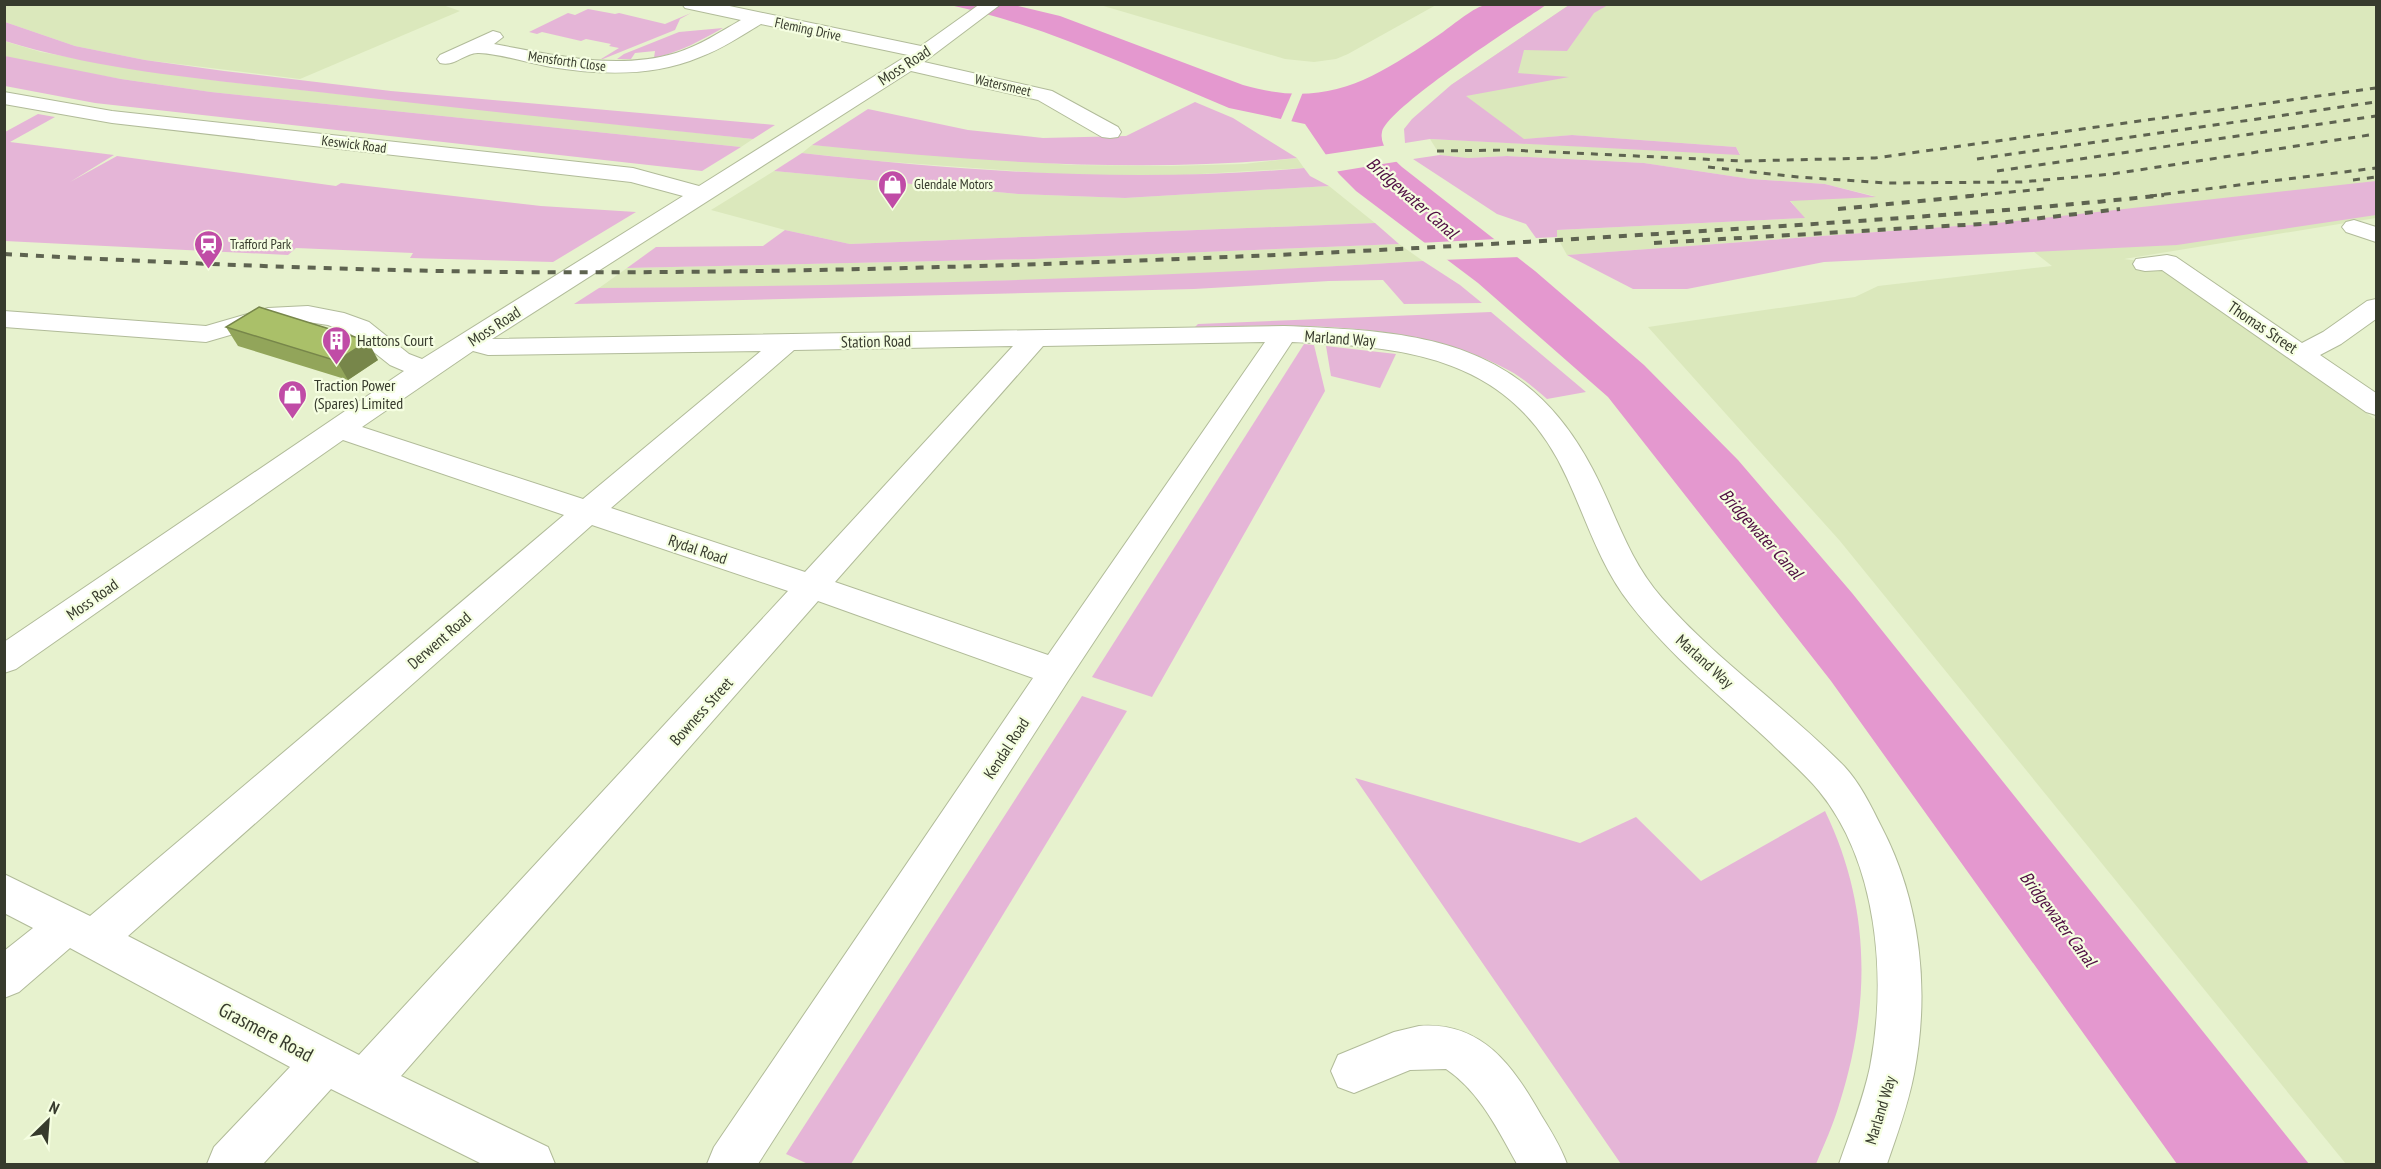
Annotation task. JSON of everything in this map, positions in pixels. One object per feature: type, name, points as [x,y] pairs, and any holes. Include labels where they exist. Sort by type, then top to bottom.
[{"type":"street","name":"Fleming Drive","points":[[691,4],[758,18],[916,59]]},
{"type":"street","name":"Moss Road","points":[[4,660],[426,369],[916,59],[992,4]]},
{"type":"street","name":"Mensforth Close","points":[[473,46],[593,66],[635,67],[669,61],[698,51],[758,18]]},
{"type":"street","points":[[447,59],[500,34]]},
{"type":"street","name":"Watersmeet","points":[[916,59],[1045,95],[1101,127],[1073,130]]},
{"type":"street","name":"Keswick Road","points":[[4,98],[112,117],[633,175],[701,194]]},
{"type":"street","points":[[2354,227],[2376,235]]},
{"type":"street","name":"Thomas Street","points":[[2145,264],[2168,262],[2302,352],[2376,406]]},
{"type":"street","points":[[2302,352],[2331,338],[2376,307]]},
{"type":"street","points":[[4,319],[40,314],[206,334],[217,333],[274,315],[310,314],[360,328],[406,363],[426,369]]},
{"type":"street","name":"Station Road","points":[[469,342],[488,347],[1284,334]]},
{"type":"street","name":"Kendal Road","points":[[731,1164],[1056,672],[1284,334]]},
{"type":"street","name":"Marland Way","points":[[1284,334],[1348,337],[1437,351],[1472,363],[1510,384],[1538,407],[1564,443],[1577,466],[1614,553],[1630,582],[1647,604],[1673,633],[1810,757],[1833,780],[1850,803],[1878,863],[1893,915],[1899,958],[1899,1027],[1893,1064],[1884,1101],[1863,1164]]},
{"type":"street","name":"Bowness Street","points":[[365,1082],[1035,339]]},
{"type":"street","name":"Derwent Road","points":[[4,978],[80,933],[786,343]]},
{"type":"street","name":"Rydal Road","points":[[340,429],[926,625],[1056,672]]},
{"type":"street","name":"Grasmere Road","points":[[4,892],[324,1062],[531,1164]]},
{"type":"street","points":[[1354,1071],[1392,1053],[1418,1047],[1437,1047],[1458,1051],[1476,1063],[1491,1079],[1543,1164]]},
{"type":"street","points":[[231,1164],[324,1062]]},
{"type":"shaded area","points":[[5,4],[440,4],[460,11],[300,79],[145,60],[75,46],[5,22]]},
{"type":"shaded area","points":[[1100,5],[1436,5],[1348,54],[1336,59],[1314,62],[1285,59]]},
{"type":"shaded area","points":[[1569,5],[2376,5],[2376,218],[2124,259],[2148,262],[2171,270],[2376,420],[2376,1164],[2346,1164],[1840,541],[1648,327],[1855,297],[1878,286],[2052,266],[1997,223],[1567,255],[1557,237],[1557,230],[1804,218],[1790,200],[1874,196],[1825,184],[1751,179],[1644,163],[1507,156],[1468,158],[1440,155],[1430,139],[1740,154],[1736,147],[1572,135],[1514,140],[1451,85]]},
{"type":"shaded area","points":[[1569,5],[1608,5],[1594,13],[1567,51],[1524,50],[1518,73],[1569,77],[1466,96],[1524,139],[1572,135],[1736,147],[1740,155],[1430,139],[1405,143],[1404,129],[1412,119],[1451,85]]},
{"type":"shaded area","points":[[588,9],[619,13],[665,24],[691,13],[680,19],[675,30],[603,59],[601,59],[619,48],[586,39],[581,41],[542,32],[537,34],[529,32],[568,13],[575,15]]},
{"type":"shaded area","points":[[5,22],[75,46],[145,60],[224,71],[391,91],[775,125],[753,139],[160,74],[43,52],[5,41]]},
{"type":"shaded area","points":[[723,28],[690,46],[663,56],[654,58],[655,51],[635,53],[631,59],[617,59],[679,32]]},
{"type":"shaded area","points":[[4,41],[41,52],[140,70],[228,82],[753,139],[741,147],[211,92],[20,61],[5,56]]},
{"type":"shaded area","points":[[5,56],[121,79],[211,92],[741,147],[702,171],[95,103],[5,86]]},
{"type":"shaded area","points":[[1195,102],[1233,118],[1297,158],[1236,163],[1115,165],[993,160],[812,145],[868,109],[968,130],[1043,138],[1126,136]]},
{"type":"shaded area","points":[[38,114],[55,117],[10,142],[114,155],[70,182],[117,156],[336,186],[341,183],[541,206],[636,212],[553,262],[410,258],[413,253],[296,248],[288,255],[5,241],[5,132]]},
{"type":"shaded area","points":[[812,145],[1072,165],[1244,164],[1297,158],[1304,168],[1167,176],[1070,175],[802,153]]},
{"type":"shaded area","points":[[802,153],[990,170],[1115,175],[1178,175],[1304,168],[1310,176],[1329,186],[1125,198],[1018,194],[774,171]]},
{"type":"shaded area","points":[[1440,155],[1468,158],[1507,156],[1644,163],[1751,179],[1825,184],[1876,197],[1790,201],[1805,218],[1557,230],[1557,237],[1536,238],[1526,224],[1497,214],[1413,159]]},
{"type":"shaded area","points":[[774,171],[1018,194],[1125,198],[1329,186],[1375,223],[850,244],[785,230],[711,210]]},
{"type":"shaded area","points":[[2376,181],[2376,215],[2177,245],[1824,262],[1687,289],[1633,289],[1567,255],[1998,223]]},
{"type":"shaded area","points":[[1375,223],[1399,244],[1034,259],[627,268],[656,247],[763,246],[785,230],[850,244]]},
{"type":"shaded area","points":[[1399,244],[1423,261],[1202,274],[1030,280],[800,287],[599,288],[627,268],[1034,259]]},
{"type":"shaded area","points":[[1423,261],[1460,285],[1482,303],[1404,304],[1383,280],[1194,289],[574,304],[599,288],[1011,280]]},
{"type":"shaded area","points":[[1491,312],[1586,392],[1547,399],[1515,374],[1474,354],[1436,342],[1396,334],[1316,327],[1195,327],[1198,324]]},
{"type":"shaded area","points":[[1304,344],[1314,345],[1325,391],[1152,697],[1092,677]]},
{"type":"shaded area","points":[[1326,346],[1396,354],[1380,388],[1331,376]]},
{"type":"shaded area","points":[[1082,696],[1127,711],[851,1164],[808,1164],[786,1154]]},
{"type":"shaded area","points":[[1355,778],[1580,843],[1636,817],[1701,881],[1825,811],[1840,847],[1851,883],[1858,919],[1861,993],[1857,1030],[1849,1068],[1837,1112],[1816,1164],[1621,1164]]},
{"type":"water","name":"Bridgewater Canal","points":[[1501,3],[1546,5],[1456,66],[1406,104],[1382,132],[1383,142],[1388,151],[1402,167],[1535,271],[1644,365],[1738,460],[1852,593],[2309,1164],[2177,1164],[1831,681],[1608,397],[1478,283],[1356,191],[1339,174],[1305,124],[1229,108],[1057,37],[950,5],[1014,5],[1060,16],[1243,85],[1273,92],[1301,94],[1350,85],[1373,76],[1418,49],[1481,6]]},
{"type":"pier","points":[[1293,91],[1303,92],[1291,122],[1280,121]]},
{"type":"pier","points":[[1388,145],[1401,161],[1334,172],[1322,155]]},
{"type":"pier","points":[[1498,239],[1520,257],[1441,260],[1418,243]]},
{"type":"building","points":[[259,307],[368,341],[337,361],[226,327]]},
{"type":"railway","points":[[1437,151],[1509,150],[1743,161],[1875,158],[2376,88]]},
{"type":"railway","points":[[1977,159],[2376,102]]},
{"type":"railway","points":[[1997,171],[2376,116]]},
{"type":"railway","points":[[1708,167],[1798,177],[1887,183],[2021,182],[2112,174],[2376,134]]},
{"type":"railway","points":[[2150,196],[2376,168]]},
{"type":"railway","points":[[2353,180],[2376,177]]},
{"type":"railway","points":[[1967,196],[2044,189]]},
{"type":"railway","points":[[1838,209],[1982,195]]},
{"type":"railway","points":[[4,254],[254,266],[504,272],[697,272],[1082,263],[1514,243],[1907,218],[2164,195]]},
{"type":"railway","points":[[1654,243],[1998,223],[2120,209]]},
{"type":"place","name":"Glendale Motors","points":[[893,210]]},
{"type":"place","name":"Trafford Park","points":[[209,270]]},
{"type":"place","name":"Hattons Court","points":[[336,366]]},
{"type":"place","name":"Traction Power (Spares) Limited","points":[[293,420]]}]
